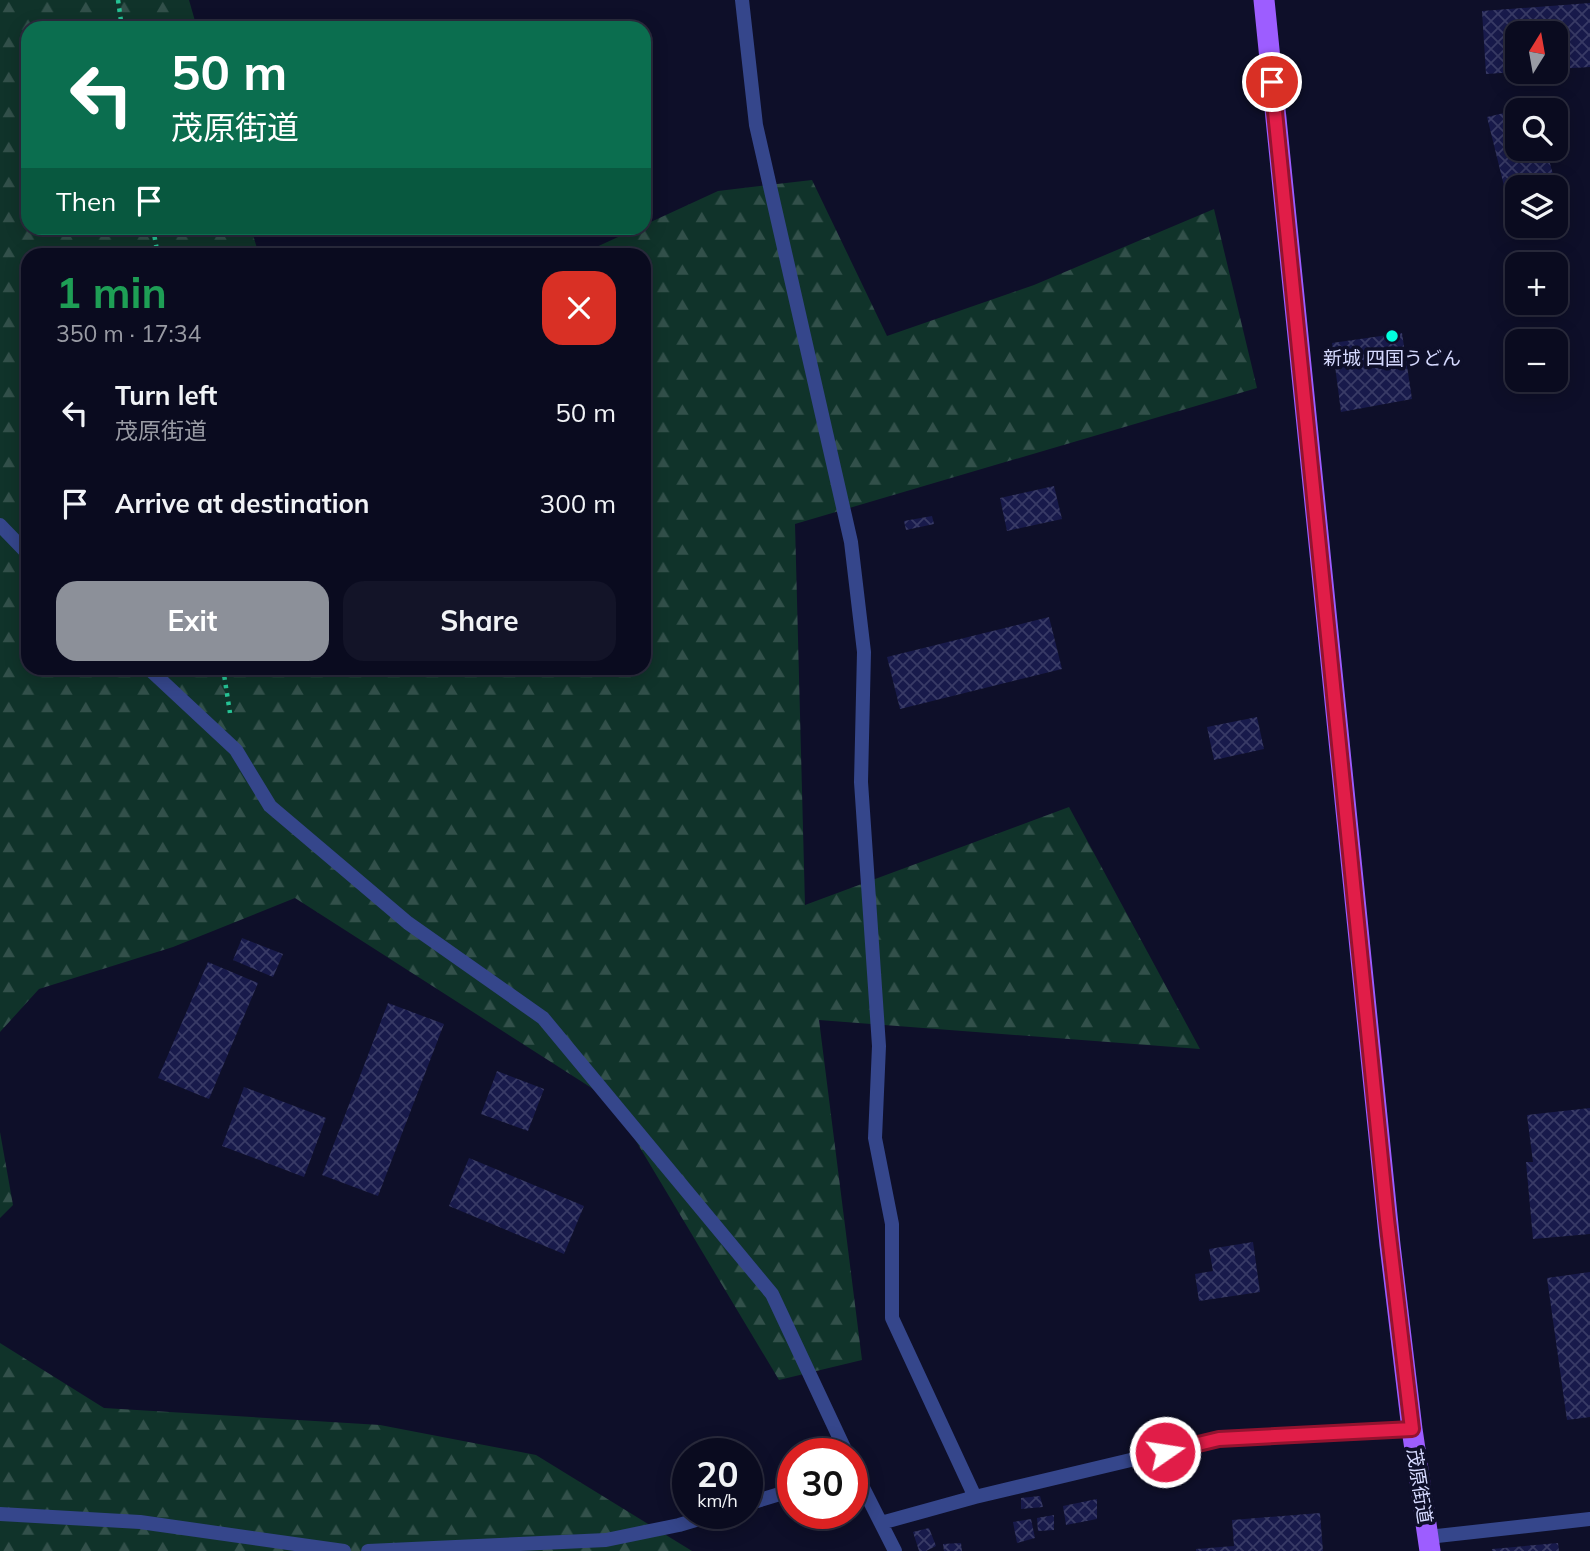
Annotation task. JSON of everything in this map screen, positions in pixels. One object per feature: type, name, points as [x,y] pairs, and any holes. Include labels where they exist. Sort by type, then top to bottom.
[{"type":"main road","name":"茂原街道","points":[[1264,0],[1386,1204],[1412,1429],[1429,1544]]},
{"type":"street","points":[[742,0],[756,125],[851,542],[861,625],[864,652],[861,782],[879,1046],[875,1138],[891,1224],[892,1318],[975,1497]]},
{"type":"street","points":[[0,525],[21,547]]},
{"type":"street","points":[[156,675],[236,750],[270,806],[408,923],[542,1018],[772,1294],[840,1438]]},
{"type":"street","points":[[881,1523],[975,1497],[1219,1439],[1412,1429]]},
{"type":"street","points":[[868,1498],[895,1551]]},
{"type":"street","points":[[0,1514],[140,1522],[344,1551]]},
{"type":"street","points":[[1429,1544],[1590,1519]]},
{"type":"street","points":[[368,1551],[607,1540],[672,1526]]},
{"type":"path","points":[[118,0],[121,21]]},
{"type":"path","points":[[224,675],[236,750]]},
{"type":"green space","points":[[0,0],[189,0],[195,21],[21,21],[21,235],[253,235],[257,248],[21,248],[21,675],[651,675],[651,248],[594,248],[622,235],[651,235],[651,222],[718,191],[812,180],[887,336],[1034,285],[1214,209],[1257,388],[795,524],[805,905],[1069,807],[1200,1049],[819,1020],[862,1360],[779,1380],[612,1101],[295,898],[173,947],[39,989],[0,1032]]},
{"type":"green space","points":[[0,1132],[13,1205],[0,1218]]},
{"type":"green space","points":[[0,1343],[104,1408],[380,1425],[536,1455],[692,1551],[0,1551]]},
{"type":"building","points":[[1590,3],[1590,67],[1568,68],[1568,21],[1505,21],[1505,73],[1486,74],[1482,11]]},
{"type":"building","points":[[1505,113],[1505,161],[1549,161],[1553,175],[1505,175],[1505,190],[1487,117]]},
{"type":"building","points":[[1402,333],[1412,399],[1341,412],[1332,343]]},
{"type":"building","points":[[1054,486],[1062,519],[1007,531],[1000,498]]},
{"type":"building","points":[[932,516],[934,524],[906,530],[904,521]]},
{"type":"building","points":[[1049,617],[1062,669],[900,709],[887,657]]},
{"type":"building","points":[[1257,717],[1264,749],[1214,760],[1207,727]]},
{"type":"building","points":[[242,938],[283,954],[273,977],[233,960]]},
{"type":"building","points":[[208,962],[258,983],[209,1099],[158,1078]]},
{"type":"building","points":[[388,1003],[444,1024],[378,1196],[322,1175]]},
{"type":"building","points":[[497,1071],[544,1089],[528,1131],[481,1114]]},
{"type":"building","points":[[244,1087],[326,1118],[304,1177],[222,1146]]},
{"type":"building","points":[[1590,1108],[1590,1234],[1533,1239],[1526,1162],[1533,1162],[1527,1115]]},
{"type":"building","points":[[469,1158],[584,1206],[564,1254],[449,1206]]},
{"type":"building","points":[[1253,1242],[1260,1292],[1199,1301],[1195,1274],[1213,1271],[1209,1249]]},
{"type":"building","points":[[1590,1272],[1590,1417],[1567,1420],[1547,1278]]},
{"type":"building","points":[[1040,1496],[1043,1507],[1021,1509],[1021,1498]]},
{"type":"building","points":[[1097,1499],[1097,1519],[1066,1525],[1063,1506]]},
{"type":"building","points":[[1320,1513],[1323,1551],[1196,1551],[1234,1546],[1232,1520]]},
{"type":"building","points":[[1054,1515],[1054,1530],[1038,1531],[1037,1518]]},
{"type":"building","points":[[1031,1519],[1035,1538],[1017,1543],[1013,1522]]},
{"type":"building","points":[[929,1528],[936,1546],[919,1551],[913,1532]]},
{"type":"building","points":[[961,1543],[962,1551],[944,1551],[943,1544]]},
{"type":"building","points":[[1558,1543],[1559,1551],[1492,1551],[1492,1549]]},
{"type":"place","name":"新城 四国うどん","points":[[1392,336]]},
{"type":"route","points":[[1165,1452],[1219,1439],[1412,1429],[1387,1219],[1272,82]]}]
